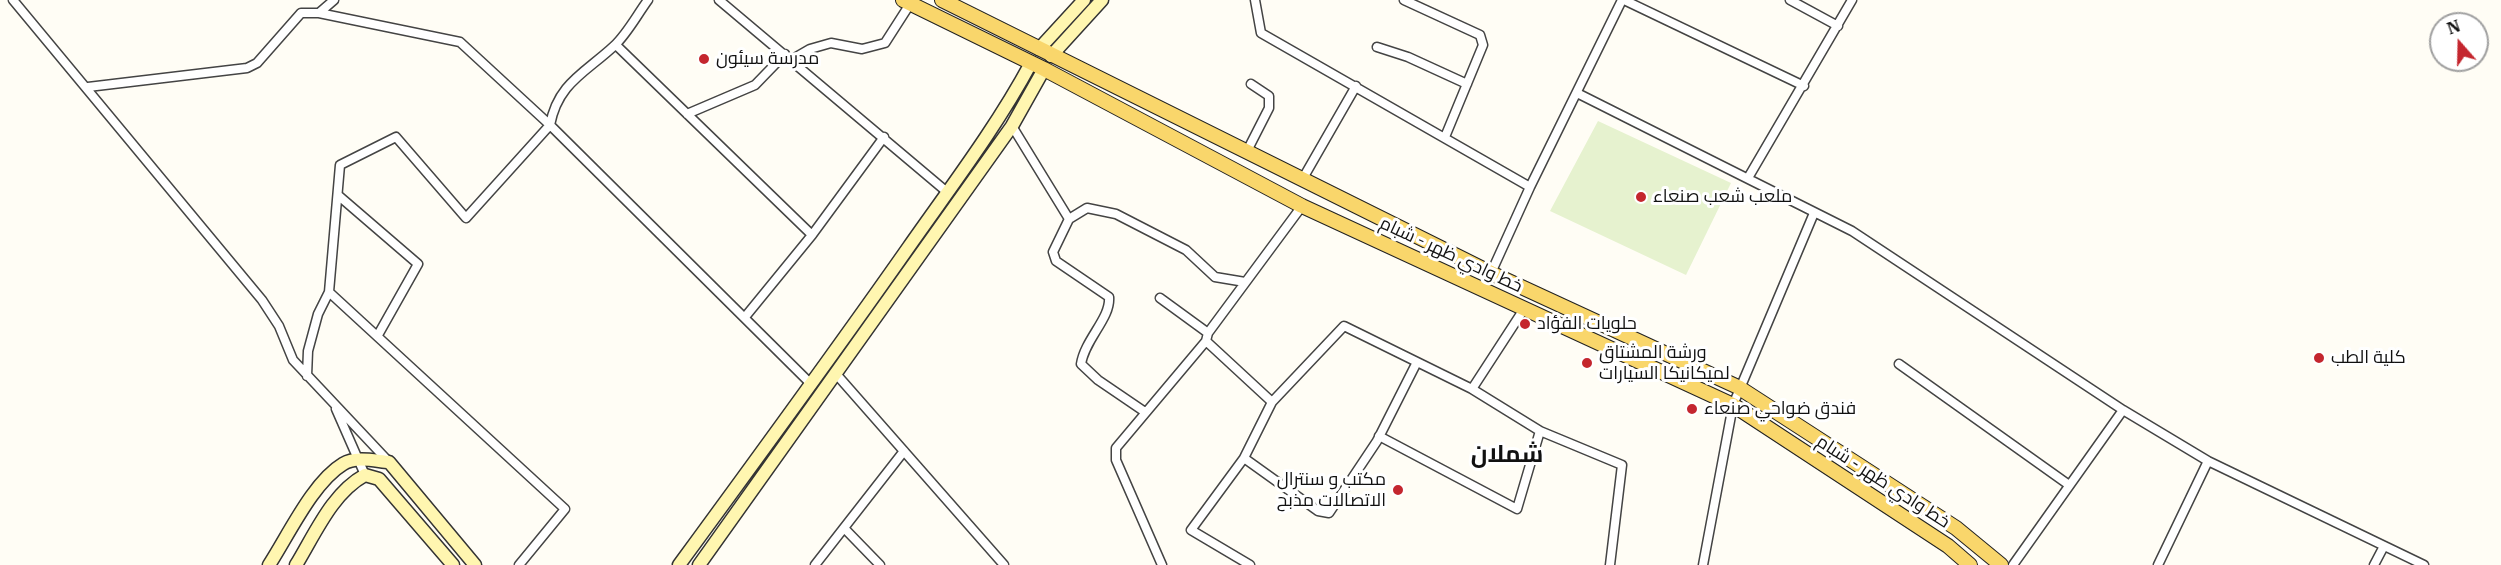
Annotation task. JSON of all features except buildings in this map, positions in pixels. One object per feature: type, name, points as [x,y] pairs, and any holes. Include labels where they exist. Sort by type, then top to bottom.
[{"type":"main road","name":"خط وادي ظهر - شبام","points":[[942,0],[1491,273],[1738,387],[1956,528],[2001,565]]},
{"type":"main road","name":"خط وادي ظهر - شبام","points":[[907,2],[1037,66],[1302,206],[1733,405],[1948,546],[1970,565]]},
{"type":"main road","points":[[1037,66],[1045,53]]},
{"type":"street","points":[[13,0],[88,87],[262,300],[279,326],[292,360],[327,393],[389,462],[475,565]]},
{"type":"street","points":[[319,12],[334,0]]},
{"type":"street","points":[[307,376],[308,351],[318,314],[329,292],[340,165],[396,137],[466,218],[550,125],[554,107],[571,81],[616,45],[648,0]]},
{"type":"street","points":[[719,0],[947,192]]},
{"type":"street","points":[[1045,53],[1084,0]]},
{"type":"street","points":[[1045,53],[1102,0]]},
{"type":"street","points":[[1255,0],[1261,33],[1445,136],[1530,187]]},
{"type":"street","points":[[1491,273],[1530,187],[1623,0],[1804,86]]},
{"type":"street","points":[[1790,0],[1838,26]]},
{"type":"street","points":[[1748,178],[1804,86],[1852,0]]},
{"type":"street","points":[[1409,1],[1480,35],[1483,45],[1445,136]]},
{"type":"street","points":[[687,114],[755,85],[788,57],[810,49],[831,43],[862,49],[885,43],[907,2]]},
{"type":"street","points":[[88,87],[247,68],[257,63],[301,13],[319,12],[460,42],[550,125],[812,385]]},
{"type":"street","points":[[616,45],[812,235]]},
{"type":"street","points":[[1377,47],[1408,57],[1467,84]]},
{"type":"street","points":[[699,565],[837,375],[1012,126],[1037,66]]},
{"type":"street","points":[[679,565],[812,385],[1037,66]]},
{"type":"street","points":[[1246,153],[1269,108],[1269,96],[1251,84]]},
{"type":"street","points":[[1302,180],[1356,86]]},
{"type":"street","points":[[1577,93],[1852,231],[2122,410],[2208,461],[2424,565]]},
{"type":"street","points":[[1012,126],[1069,219]]},
{"type":"street","points":[[745,317],[812,235],[884,137]]},
{"type":"street","points":[[339,196],[418,264],[378,335]]},
{"type":"street","points":[[1162,565],[1116,460],[1116,448],[1207,337],[1302,206]]},
{"type":"street","points":[[1145,412],[1098,380],[1081,364],[1083,349],[1110,306],[1109,297],[1056,261],[1053,252],[1069,219],[1087,208],[1116,214],[1186,250],[1215,277],[1245,282]]},
{"type":"street","points":[[1703,565],[1738,387],[1814,213]]},
{"type":"street","points":[[329,292],[378,335],[436,393],[565,509],[519,565]]},
{"type":"street","points":[[1160,298],[1207,337],[1272,402]]},
{"type":"street","points":[[1472,389],[1524,309]]},
{"type":"street","points":[[1250,565],[1191,530],[1244,458],[1272,402],[1344,326],[1472,389],[1540,431],[1622,465],[1610,565]]},
{"type":"street","points":[[1244,458],[1318,511],[1329,513],[1379,436],[1417,362]]},
{"type":"street","points":[[1899,364],[2069,485]]},
{"type":"street","points":[[837,375],[1004,565]]},
{"type":"street","points":[[327,393],[342,418],[365,475]]},
{"type":"street","points":[[2013,565],[2122,410]]},
{"type":"street","points":[[1379,436],[1517,509],[1540,431]]},
{"type":"street","points":[[815,565],[904,451]]},
{"type":"street","points":[[269,565],[323,481],[344,463],[360,459],[389,462]]},
{"type":"street","points":[[2158,565],[2208,461]]},
{"type":"street","points":[[296,565],[338,497],[351,482],[365,475],[379,479],[453,565]]},
{"type":"street","points":[[844,528],[880,565]]},
{"type":"street","points":[[2374,565],[2384,546]]},
{"type":"green space","name":"ملعب شعب صنعاء","points":[[1598,121],[1731,183],[1686,275],[1550,211]]},
{"type":"place","name":"مدرسة سيئون","points":[[704,59]]},
{"type":"place","name":"ملعب شعب صنعاء","points":[[1641,197]]},
{"type":"place","name":"حلويات الفؤاد","points":[[1525,324]]},
{"type":"place","name":"كلية الطب","points":[[2319,358]]},
{"type":"place","name":"ورشة المشتاق لميكانيكا السيارات","points":[[1587,363]]},
{"type":"place","name":"فندق ضواحي صنعاء","points":[[1692,409]]},
{"type":"place","name":"مكتب و سنترال الاتصالات مذبح","points":[[1398,490]]},
{"type":"district","name":"شملان","points":[[1507,455]]}]
